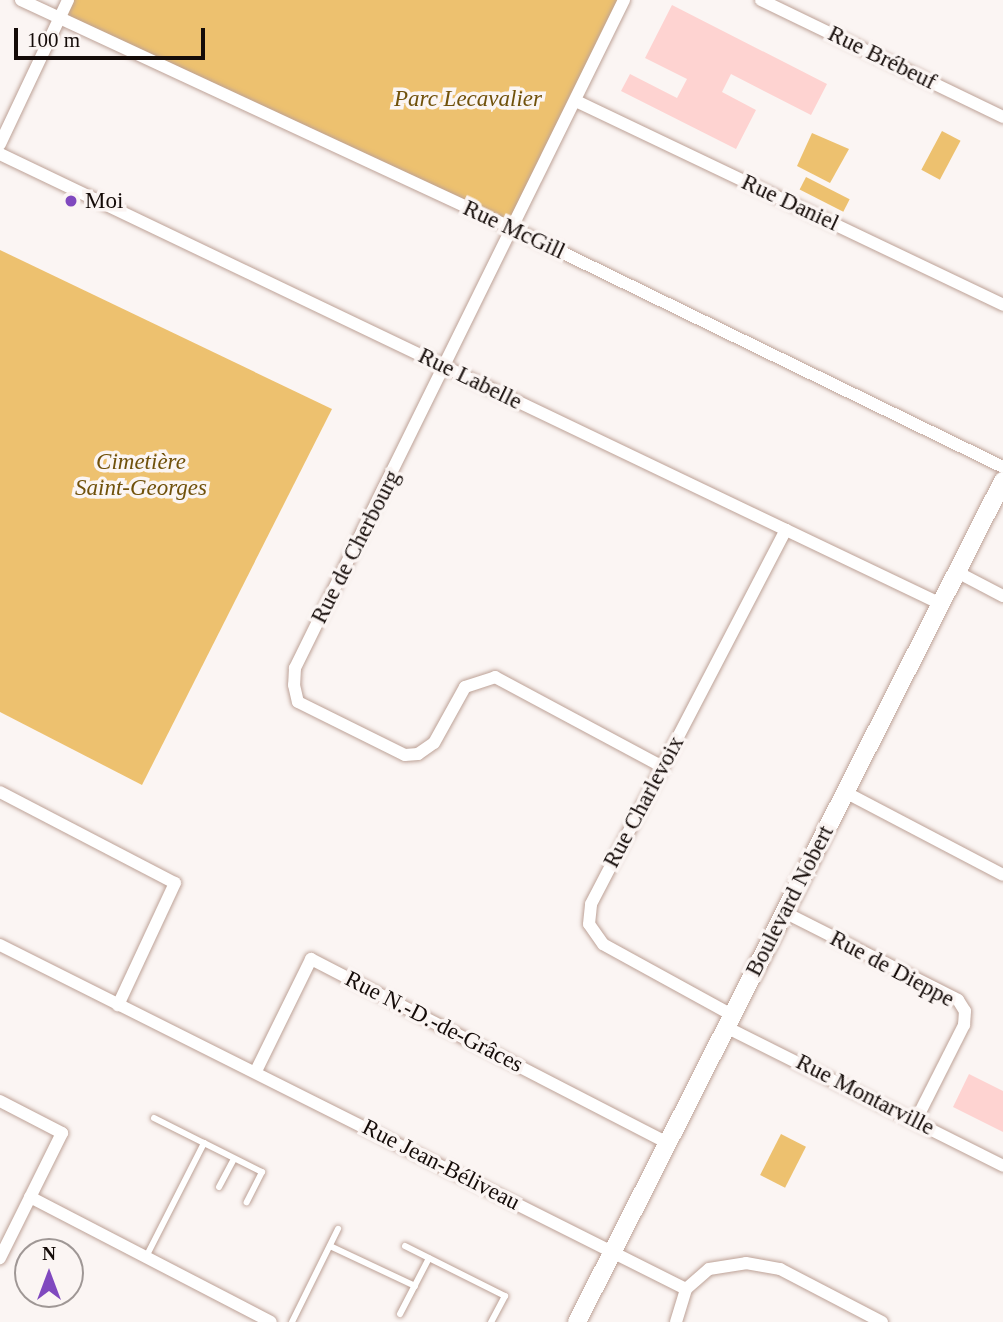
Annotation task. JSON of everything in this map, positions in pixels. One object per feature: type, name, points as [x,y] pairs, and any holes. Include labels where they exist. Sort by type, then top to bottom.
[{"type":"street","name":"Rue McGill","points":[[21,0],[514,229],[1003,467]]},
{"type":"street","points":[[0,144],[68,0]]},
{"type":"street","name":"Rue de Cherbourg","points":[[624,0],[514,229],[295,668],[298,702],[396,752],[418,754],[434,743],[465,687],[495,677],[663,766]]},
{"type":"street","name":"Rue Brébeuf","points":[[761,0],[1003,117]]},
{"type":"street","name":"Rue Daniel","points":[[576,101],[1003,305]]},
{"type":"street","name":"Rue Labelle","points":[[0,154],[941,604]]},
{"type":"street","name":"Boulevard Nobert","points":[[577,1322],[1003,481]]},
{"type":"street","name":"Rue Charlevoix","points":[[729,1021],[603,944],[589,924],[591,904],[786,530]]},
{"type":"street","points":[[957,572],[1003,596]]},
{"type":"street","points":[[0,792],[175,883],[118,1005]]},
{"type":"street","points":[[845,792],[1003,875]]},
{"type":"street","name":"Rue de Dieppe","points":[[784,912],[958,1000],[965,1011],[964,1025],[916,1120]]},
{"type":"street","name":"Rue Jean-Béliveau","points":[[0,945],[256,1071],[686,1289]]},
{"type":"street","name":"Rue N.-D.-de-Grâces","points":[[256,1071],[311,959],[667,1143]]},
{"type":"street","name":"Rue Montarville","points":[[729,1021],[1003,1166]]},
{"type":"street","points":[[0,1101],[62,1133],[0,1258]]},
{"type":"street","points":[[30,1197],[271,1322]]},
{"type":"street","points":[[676,1322],[686,1289],[709,1269],[746,1263],[780,1269],[882,1322]]},
{"type":"lane","points":[[154,1118],[262,1172],[247,1202]]},
{"type":"lane","points":[[146,1257],[204,1143]]},
{"type":"lane","points":[[219,1187],[234,1159]]},
{"type":"lane","points":[[292,1322],[338,1229]]},
{"type":"lane","points":[[330,1246],[415,1286]]},
{"type":"lane","points":[[405,1246],[505,1296],[491,1322]]},
{"type":"lane","points":[[400,1314],[429,1258]]},
{"type":"green space","name":"Parc Lecavalier","points":[[68,0],[624,0],[514,229],[59,18]]},
{"type":"green space","points":[[942,131],[961,141],[940,180],[921,170]]},
{"type":"green space","points":[[812,133],[849,149],[830,183],[797,166]]},
{"type":"green space","points":[[806,177],[850,199],[843,212],[800,189]]},
{"type":"green space","name":"Cimetière Saint-Georges","points":[[0,250],[332,409],[142,785],[0,712]]},
{"type":"green space","points":[[781,1134],[806,1147],[785,1188],[760,1175]]},
{"type":"building","points":[[672,5],[827,84],[811,115],[731,74],[722,92],[756,110],[736,149],[621,91],[630,74],[677,98],[687,79],[645,58]]},
{"type":"building","points":[[969,1074],[1003,1091],[1003,1132],[953,1107]]},
{"type":"place","name":"Moi","points":[[71,201]]}]
